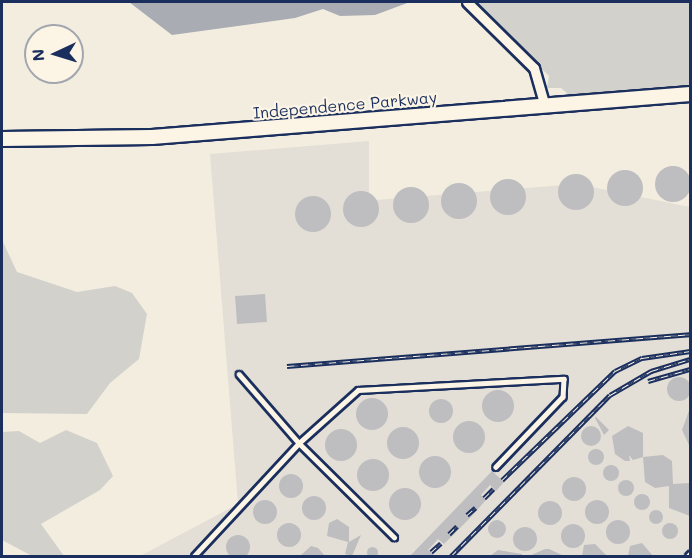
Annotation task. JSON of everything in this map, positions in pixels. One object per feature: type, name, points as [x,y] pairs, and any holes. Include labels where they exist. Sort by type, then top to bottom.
[{"type":"main road","name":"Independence Parkway","points":[[2,139],[85,141],[690,94]]},
{"type":"street","points":[[467,2],[534,68],[545,106]]},
{"type":"lane","points":[[239,374],[299,443],[394,537]]},
{"type":"lane","points":[[194,556],[299,443],[358,390],[564,379],[563,397],[496,467]]},
{"type":"shaded area","points":[[129,2],[410,2],[375,15],[340,16],[323,9],[295,18],[172,35]]},
{"type":"shaded area","points":[[473,2],[690,2],[690,85],[569,95],[561,88],[547,88],[549,76]]},
{"type":"shaded area","points":[[369,141],[369,192],[376,200],[577,184],[690,207],[690,556],[140,556],[238,504],[210,154]]},
{"type":"shaded area","points":[[2,240],[17,272],[77,292],[115,286],[132,293],[147,314],[139,359],[110,383],[87,414],[2,413]]},
{"type":"shaded area","points":[[66,430],[97,443],[113,476],[100,490],[41,524],[64,556],[32,556],[2,540],[2,432],[19,431],[40,443]]},
{"type":"building","points":[[673,166],[686,171],[691,184],[686,197],[673,202],[660,197],[655,184],[660,171]]},
{"type":"building","points":[[625,170],[638,175],[643,188],[638,201],[625,206],[612,201],[607,188],[612,175]]},
{"type":"building","points":[[576,174],[589,179],[594,192],[589,205],[576,210],[563,205],[558,192],[563,179]]},
{"type":"building","points":[[508,179],[521,184],[526,197],[521,210],[508,215],[495,210],[490,197],[495,184]]},
{"type":"building","points":[[459,183],[472,188],[477,201],[472,214],[459,219],[446,214],[441,201],[446,188]]},
{"type":"building","points":[[411,187],[424,192],[429,205],[424,218],[411,223],[398,218],[393,205],[398,192]]},
{"type":"building","points":[[361,191],[374,196],[379,209],[374,222],[361,227],[348,222],[343,209],[348,196]]},
{"type":"building","points":[[313,196],[326,201],[331,214],[326,227],[313,232],[300,227],[295,214],[300,201]]},
{"type":"building","points":[[265,294],[267,322],[237,324],[235,296]]},
{"type":"building","points":[[679,377],[684,378],[690,384],[690,394],[684,400],[679,401],[674,400],[668,394],[667,389],[668,384],[674,378]]},
{"type":"building","points":[[498,390],[509,395],[514,406],[509,417],[498,422],[487,417],[482,406],[487,395]]},
{"type":"building","points":[[372,398],[383,403],[388,414],[383,425],[372,430],[361,425],[356,414],[361,403]]},
{"type":"building","points":[[441,399],[446,400],[452,406],[452,416],[446,422],[441,423],[436,422],[430,416],[429,411],[430,406],[436,400]]},
{"type":"building","points":[[690,408],[690,447],[682,430]]},
{"type":"building","points":[[595,418],[609,430],[604,435]]},
{"type":"building","points":[[469,421],[480,426],[485,437],[480,448],[469,453],[458,448],[453,437],[458,426]]},
{"type":"building","points":[[591,426],[598,429],[601,436],[598,443],[591,446],[584,443],[581,436],[584,429]]},
{"type":"building","points":[[628,426],[643,433],[643,457],[633,460],[629,455],[630,461],[625,461],[615,454],[612,436]]},
{"type":"building","points":[[403,427],[414,432],[419,443],[414,454],[403,459],[392,454],[387,443],[392,432]]},
{"type":"building","points":[[341,429],[352,434],[357,445],[352,456],[341,461],[330,456],[325,445],[330,434]]},
{"type":"building","points":[[596,449],[602,451],[604,457],[602,463],[596,465],[590,463],[588,457],[590,451]]},
{"type":"building","points":[[663,455],[672,461],[673,484],[690,483],[690,516],[669,508],[669,486],[655,488],[645,482],[643,457]]},
{"type":"building","points":[[435,456],[446,461],[451,472],[446,483],[435,488],[424,483],[419,472],[424,461]]},
{"type":"building","points":[[373,459],[384,464],[389,475],[384,486],[373,491],[362,486],[357,475],[362,464]]},
{"type":"building","points":[[611,465],[619,473],[611,481],[603,473]]},
{"type":"building","points":[[492,471],[504,482],[496,491],[490,485],[481,495],[486,500],[444,544],[438,539],[428,550],[435,556],[410,556]]},
{"type":"building","points":[[291,474],[299,478],[303,486],[299,494],[291,498],[283,494],[279,486],[283,478]]},
{"type":"building","points":[[574,477],[583,480],[586,489],[583,498],[574,501],[565,498],[562,489],[565,480]]},
{"type":"building","points":[[626,480],[634,488],[626,496],[618,488]]},
{"type":"building","points":[[405,488],[416,493],[421,504],[416,515],[405,520],[394,515],[389,504],[394,493]]},
{"type":"building","points":[[642,494],[650,502],[642,510],[634,502]]},
{"type":"building","points":[[314,496],[319,497],[325,503],[325,513],[319,519],[314,520],[309,519],[303,513],[302,508],[303,503],[309,497]]},
{"type":"building","points":[[265,500],[273,504],[277,512],[273,520],[265,524],[257,520],[253,512],[257,504]]},
{"type":"building","points":[[597,500],[606,503],[609,512],[606,521],[597,524],[588,521],[585,512],[588,503]]},
{"type":"building","points":[[550,501],[559,504],[562,513],[559,522],[550,525],[541,522],[538,513],[541,504]]},
{"type":"building","points":[[653,510],[659,510],[663,517],[659,524],[653,524],[649,520],[649,514]]},
{"type":"building","points":[[337,519],[349,527],[349,542],[361,535],[352,556],[345,554],[348,542],[327,536],[329,523]]},
{"type":"building","points":[[497,520],[503,523],[506,529],[503,535],[497,538],[491,535],[488,529],[491,523]]},
{"type":"building","points":[[618,520],[627,523],[630,532],[627,541],[618,544],[609,541],[606,532],[609,523]]},
{"type":"building","points":[[289,523],[297,527],[301,535],[297,543],[289,547],[281,543],[277,535],[281,527]]},
{"type":"building","points":[[670,523],[678,531],[670,539],[662,531]]},
{"type":"building","points":[[573,524],[582,527],[585,536],[582,545],[573,548],[564,545],[561,536],[564,527]]},
{"type":"building","points":[[525,527],[534,530],[537,539],[534,548],[525,551],[516,548],[513,539],[516,530]]},
{"type":"building","points":[[238,535],[246,539],[250,547],[246,555],[238,559],[230,555],[226,547],[230,539]]},
{"type":"building","points":[[642,543],[653,556],[628,556],[630,546]]},
{"type":"building","points":[[595,544],[607,556],[582,556],[584,545]]},
{"type":"building","points":[[311,546],[318,548],[325,556],[300,556]]},
{"type":"building","points":[[372,547],[376,548],[376,556],[372,557],[368,556],[367,552],[368,548]]},
{"type":"building","points":[[545,549],[564,556],[529,556]]},
{"type":"building","points":[[498,550],[522,554],[522,556],[490,556]]},
{"type":"railway","points":[[287,366],[690,334]]},
{"type":"railway","points":[[502,480],[615,371],[642,358],[690,351]]},
{"type":"railway","points":[[451,556],[610,395],[651,371],[690,359]]},
{"type":"railway","points":[[648,381],[690,369]]},
{"type":"railway","points":[[484,498],[493,489]]},
{"type":"railway","points":[[467,515],[475,508]]},
{"type":"railway","points":[[449,534],[457,526]]},
{"type":"railway","points":[[431,552],[441,543]]}]
